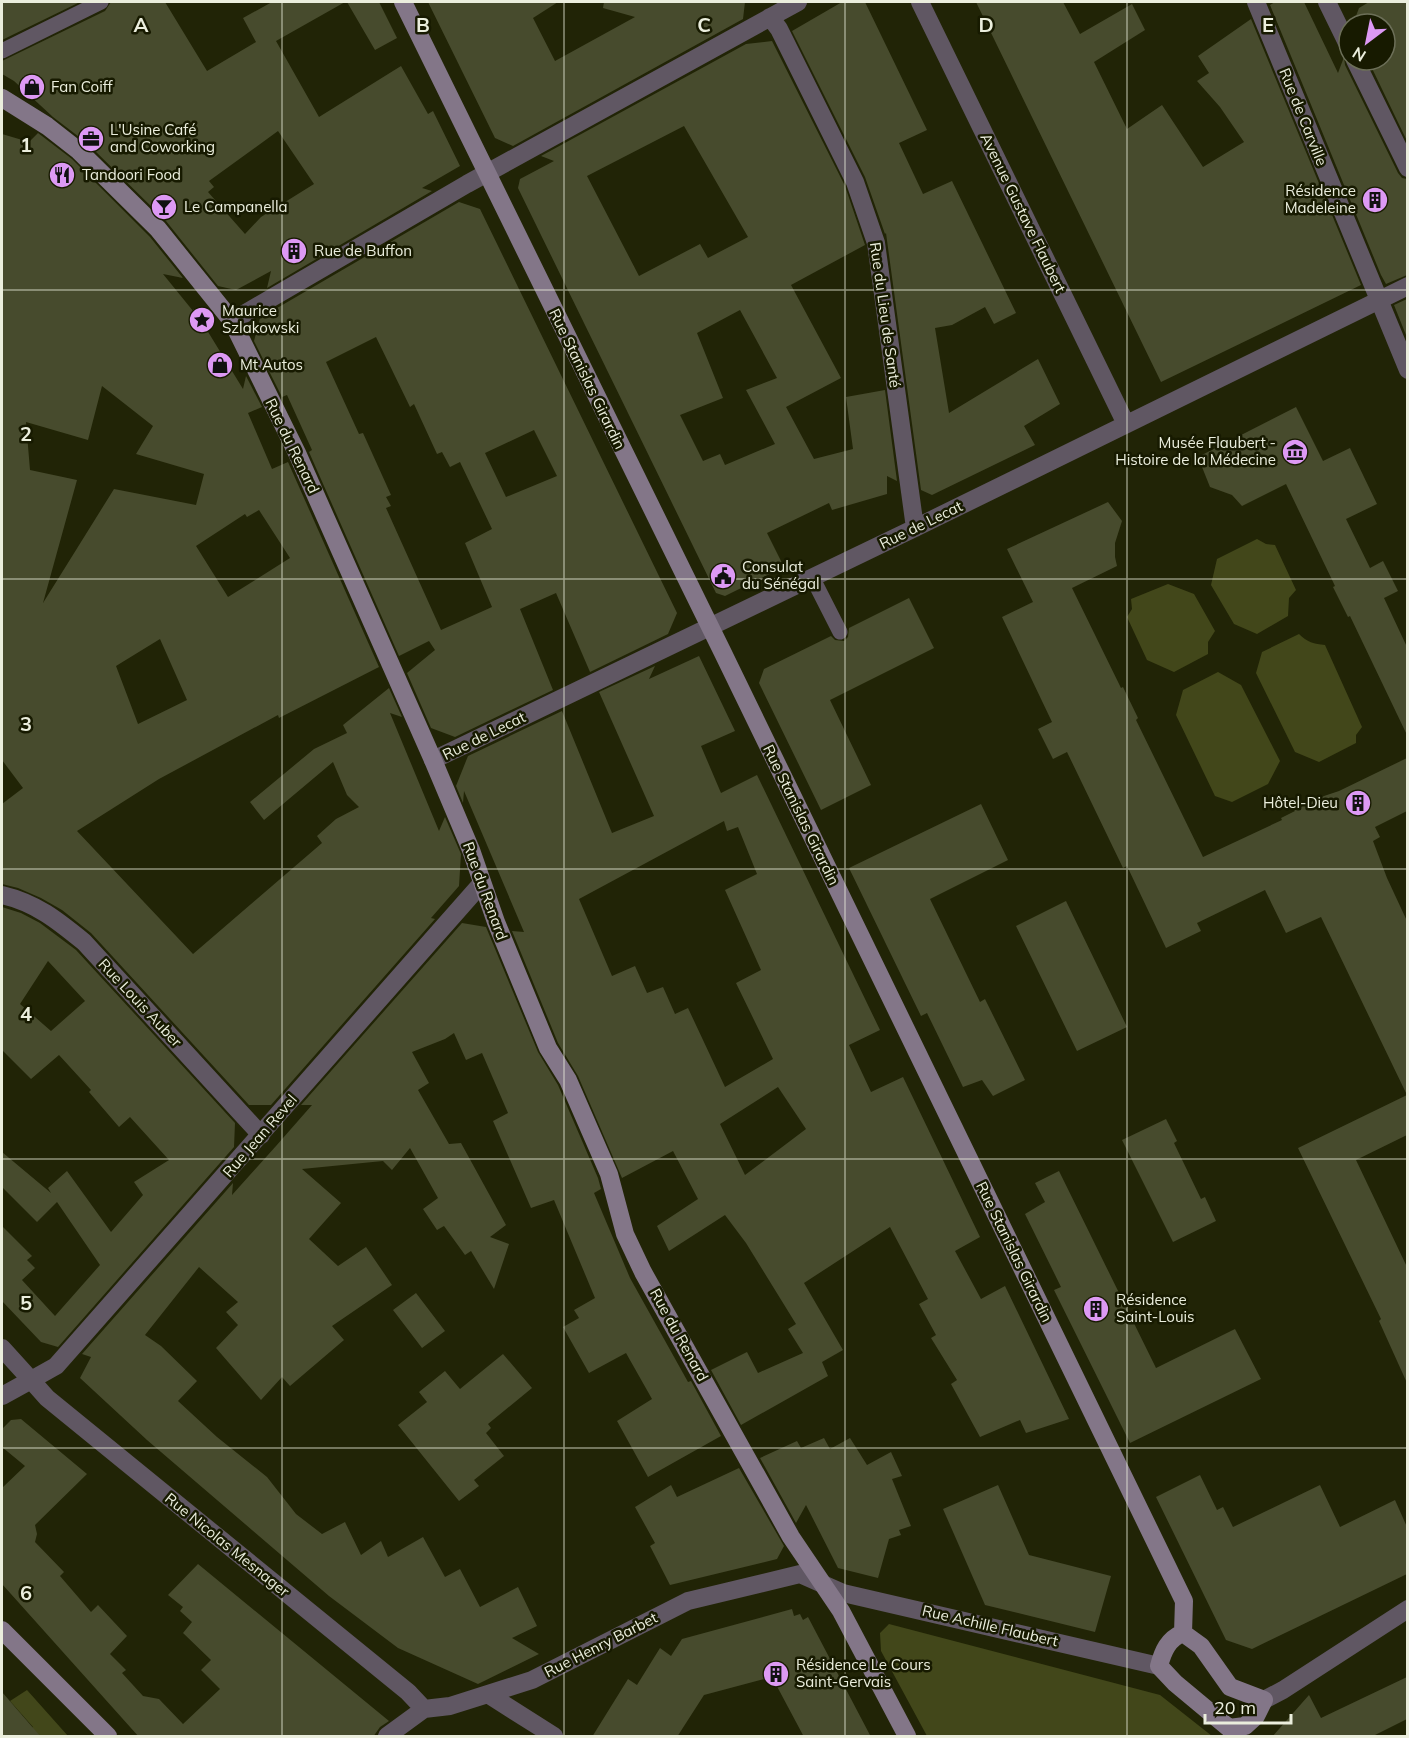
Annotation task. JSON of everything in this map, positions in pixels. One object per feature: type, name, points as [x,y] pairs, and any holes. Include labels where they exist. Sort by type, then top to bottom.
[{"type":"street","name":"Rue Stanislas Girardin","points":[[403,2],[1184,1601],[1183,1633]]},
{"type":"street","points":[[232,321],[772,11],[798,2]]},
{"type":"street","name":"Avenue Gustave Flaubert","points":[[920,2],[1126,424]]},
{"type":"street","name":"Rue de Carville","points":[[1256,2],[1407,370]]},
{"type":"street","points":[[1331,3],[1337,17]]},
{"type":"street","name":"Rue du Lieu de Santé","points":[[772,11],[778,29],[855,182],[876,243],[915,528]]},
{"type":"street","points":[[1362,72],[1407,168]]},
{"type":"street","name":"Rue du Renard","points":[[2,98],[47,126],[79,151],[158,229],[232,321],[297,453],[433,760],[471,850],[503,941],[548,1048],[568,1080],[609,1174],[625,1234],[643,1272],[792,1537],[841,1611],[907,1737]]},
{"type":"street","name":"Rue de Lecat","points":[[433,760],[915,528],[1407,286]]},
{"type":"street","name":"Rue Jean Revel","points":[[2,1396],[56,1366],[482,883]]},
{"type":"street","name":"Rue Louis Auber","points":[[2,895],[20,899],[50,915],[84,942],[261,1135]]},
{"type":"street","name":"Rue Nicolas Mesnager","points":[[2,1348],[47,1398],[408,1692],[424,1709]]},
{"type":"street","name":"Rue Henry Barbet","points":[[387,1737],[424,1709],[450,1706],[532,1680],[688,1601],[800,1574],[822,1582]]},
{"type":"street","name":"Rue Achille Flaubert","points":[[822,1582],[843,1593],[1159,1666]]},
{"type":"street","points":[[1264,1700],[1230,1687],[1202,1646],[1183,1633],[1175,1636],[1163,1650],[1159,1666],[1175,1683],[1229,1728],[1248,1732],[1264,1700],[1407,1609]]},
{"type":"street","points":[[2,1630],[107,1736]]},
{"type":"street","points":[[489,1695],[554,1737]]},
{"type":"lane","points":[[2,51],[101,2]]},
{"type":"lane","points":[[812,578],[840,632]]},
{"type":"green space","points":[[1257,539],[1266,544],[1275,545],[1296,590],[1289,598],[1288,616],[1257,634],[1234,624],[1211,585],[1217,559]]},
{"type":"green space","points":[[1168,584],[1194,594],[1215,631],[1208,642],[1208,654],[1174,672],[1147,660],[1127,617],[1132,609],[1131,599]]},
{"type":"green space","points":[[1299,634],[1311,642],[1325,645],[1362,727],[1356,735],[1356,743],[1319,762],[1295,752],[1256,673],[1262,652]]},
{"type":"green space","points":[[1218,672],[1241,685],[1280,761],[1268,784],[1232,802],[1215,796],[1176,715],[1183,690]]},
{"type":"green space","points":[[889,1624],[1160,1695],[1212,1736],[927,1736],[881,1651],[880,1633]]},
{"type":"green space","points":[[27,1690],[68,1736],[23,1736],[33,1727],[10,1701]]},
{"type":"building","points":[[2,2],[80,2],[2,40]]},
{"type":"building","points":[[111,2],[165,2],[207,71],[256,42],[243,18],[272,2],[345,2],[276,41],[319,117],[401,66],[428,114],[433,111],[460,166],[422,188],[432,191],[267,288],[271,271],[236,290],[218,286],[166,221],[87,143],[53,117],[14,81],[2,74],[2,61],[105,11]],"holes":[[[278,131],[314,184],[261,217],[245,234],[208,192],[214,187],[209,181]]]},
{"type":"building","points":[[347,2],[379,2],[397,38],[375,50]]},
{"type":"building","points":[[428,2],[558,2],[533,18],[555,61],[635,17],[603,8],[604,2],[745,2],[743,19],[513,146],[495,138]]},
{"type":"building","points":[[842,2],[865,2],[927,130],[899,143],[923,194],[952,181],[1016,313],[994,324],[985,307],[952,325],[935,328],[949,413],[1038,359],[1060,404],[1024,426],[1035,445],[932,495],[921,490],[886,233],[865,177],[792,31]]},
{"type":"building","points":[[976,2],[1063,2],[1080,34],[1132,4],[1145,30],[1094,62],[1127,129],[1162,105],[1203,167],[1244,142],[1220,107],[1197,81],[1209,73],[1198,56],[1251,19],[1361,285],[1161,382]]},
{"type":"building","points":[[1275,2],[1304,2],[1337,72],[1348,72],[1398,173],[1402,178],[1407,179],[1407,275],[1386,284],[1381,275],[1270,5]]},
{"type":"building","points":[[1369,2],[1407,2],[1407,141],[1374,72],[1397,72],[1397,12],[1358,12],[1359,8]]},
{"type":"building","points":[[772,41],[845,186],[865,245],[791,285],[841,378],[786,407],[814,459],[853,449],[846,397],[885,390],[897,481],[887,476],[887,494],[832,510],[829,503],[767,533],[784,567],[725,596],[716,593],[518,188],[520,179],[554,161],[541,156],[746,44]],"holes":[[[684,126],[748,237],[708,258],[700,244],[639,276],[587,176]],[[740,310],[777,378],[746,390],[775,444],[725,465],[720,454],[703,461],[680,415],[723,398],[697,333]]]},
{"type":"building","points":[[38,133],[72,159],[150,237],[183,278],[163,274],[202,322],[243,389],[246,376],[262,407],[248,413],[272,469],[288,462],[379,667],[279,718],[278,715],[159,779],[77,831],[193,954],[322,843],[317,836],[336,819],[359,807],[347,795],[333,762],[264,820],[250,802],[314,749],[347,733],[343,725],[389,688],[402,717],[390,713],[439,831],[445,817],[461,854],[459,886],[431,918],[435,919],[271,1105],[249,1105],[91,933],[62,910],[41,898],[2,884],[2,804],[23,788],[2,760],[2,134],[29,142]],"holes":[[[102,386],[153,426],[136,454],[204,474],[196,505],[114,489],[43,603],[77,480],[30,470],[26,422],[88,440]],[[259,510],[290,558],[228,597],[196,546],[245,514],[247,517]],[[160,639],[187,700],[138,724],[116,666]]]},
{"type":"building","points":[[459,202],[480,209],[677,613],[668,634],[590,672],[556,593],[520,609],[553,690],[455,737],[431,728],[407,673],[435,650],[429,641],[399,656],[309,452],[312,450],[287,395],[282,397],[254,341],[260,318]],"holes":[[[376,337],[410,407],[414,404],[437,454],[442,452],[450,467],[460,462],[492,529],[465,543],[492,607],[441,630],[386,508],[391,506],[386,497],[391,495],[363,433],[359,434],[326,362]],[[534,430],[557,476],[506,497],[485,453]]]},
{"type":"building","points":[[1407,299],[1407,335],[1406,335],[1394,305]]},
{"type":"building","points":[[1296,407],[1323,461],[1350,448],[1377,504],[1346,519],[1370,568],[1383,561],[1398,591],[1384,598],[1407,647],[1407,735],[1350,616],[1348,617],[1333,587],[1335,586],[1286,484],[1242,506],[1232,495],[1210,487],[1198,457]]},
{"type":"building","name":"Hôtel-Dieu","points":[[1108,502],[1122,521],[1115,543],[1117,566],[1072,588],[1121,688],[1123,687],[1138,718],[1136,720],[1203,857],[1282,820],[1281,818],[1294,810],[1407,758],[1407,811],[1375,827],[1380,837],[1373,841],[1407,921],[1407,1095],[1321,917],[1286,933],[1265,890],[1197,923],[1201,931],[1166,948],[1127,866],[1123,868],[1067,752],[1053,759],[1038,729],[1052,722],[1002,617],[1033,602],[1007,549]]},
{"type":"building","points":[[909,598],[934,648],[830,700],[871,785],[821,810],[759,683],[764,669],[831,636],[835,640],[844,641],[848,637],[849,628]]},
{"type":"building","points":[[699,656],[735,731],[701,746],[721,793],[757,775],[880,1030],[849,1045],[871,1092],[903,1077],[980,1237],[955,1251],[981,1299],[1005,1286],[1069,1419],[1026,1433],[1020,1420],[980,1437],[951,1384],[957,1380],[931,1338],[936,1335],[919,1304],[928,1299],[890,1227],[804,1283],[843,1350],[822,1362],[828,1376],[741,1425],[711,1370],[747,1352],[758,1373],[803,1353],[788,1329],[796,1324],[746,1243],[725,1215],[669,1251],[657,1226],[698,1199],[673,1151],[622,1178],[578,1076],[558,1043],[512,931],[524,932],[464,791],[463,803],[456,786],[468,756],[562,711],[612,833],[654,816],[599,692],[655,666],[649,679]],"holes":[[[724,821],[727,831],[738,827],[757,874],[725,890],[761,970],[736,983],[773,1059],[725,1087],[688,1008],[675,1014],[663,987],[647,993],[635,966],[612,976],[579,899]],[[778,1087],[806,1129],[745,1175],[720,1124]]]},
{"type":"building","points":[[981,804],[1008,860],[930,899],[980,1002],[985,999],[1025,1080],[993,1096],[982,1080],[963,1087],[927,1013],[921,1016],[849,868]]},
{"type":"building","points":[[1066,901],[1127,1027],[1077,1051],[1016,926]]},
{"type":"building","points":[[2,907],[21,913],[40,923],[76,950],[235,1123],[234,1147],[58,1347],[41,1342],[2,1301],[2,1226],[32,1256],[27,1260],[35,1268],[22,1280],[55,1316],[100,1265],[57,1202],[37,1222],[2,1187],[2,1152],[51,1193],[48,1188],[67,1171],[111,1232],[143,1195],[134,1182],[169,1160],[130,1117],[119,1127],[89,1092],[91,1090],[59,1055],[31,1079],[2,1050]],"holes":[[[48,961],[85,1001],[51,1031],[20,1004]]]},
{"type":"building","points":[[462,923],[486,927],[538,1052],[558,1085],[598,1178],[601,1189],[594,1193],[630,1278],[721,1436],[648,1477],[617,1421],[652,1399],[626,1353],[589,1373],[563,1327],[579,1318],[574,1310],[595,1298],[554,1200],[531,1208],[493,1121],[508,1113],[482,1053],[466,1060],[454,1033],[412,1052],[429,1083],[418,1090],[449,1144],[461,1143],[506,1225],[490,1237],[509,1244],[494,1289],[471,1251],[465,1255],[444,1226],[437,1230],[423,1209],[438,1198],[410,1148],[392,1170],[383,1161],[302,1169],[341,1203],[309,1239],[338,1266],[366,1247],[392,1285],[332,1326],[344,1340],[290,1386],[282,1377],[261,1400],[216,1348],[238,1325],[226,1312],[238,1302],[199,1267],[145,1335],[161,1346],[197,1381],[178,1401],[217,1437],[267,1477],[296,1514],[322,1534],[345,1522],[361,1555],[381,1541],[388,1557],[423,1537],[445,1577],[460,1569],[480,1607],[518,1587],[537,1626],[512,1638],[539,1654],[478,1684],[398,1648],[329,1596],[147,1440],[80,1378],[91,1357],[82,1354],[233,1183],[232,1195],[276,1146],[312,1105],[301,1105]]},
{"type":"building","points":[[1407,1095],[1407,1135],[1356,1160],[1407,1267],[1407,1383],[1379,1321],[1381,1319],[1298,1148]]},
{"type":"building","points":[[1166,1119],[1177,1141],[1174,1143],[1201,1199],[1205,1197],[1216,1221],[1173,1242],[1122,1140]]},
{"type":"building","name":"Résidence Saint-Louis","points":[[1059,1171],[1156,1368],[1235,1329],[1261,1379],[1130,1443],[1054,1290],[1061,1287],[1025,1214],[1045,1202],[1035,1183]]},
{"type":"building","points":[[416,1293],[445,1331],[422,1348],[393,1310]]},
{"type":"building","points":[[503,1354],[532,1388],[488,1424],[491,1428],[486,1433],[504,1456],[474,1480],[479,1486],[459,1501],[398,1425],[427,1402],[419,1392],[445,1371],[460,1389]]},
{"type":"building","points":[[21,1419],[87,1474],[35,1525],[37,1534],[35,1542],[64,1572],[60,1576],[91,1612],[98,1605],[127,1636],[110,1654],[126,1670],[122,1673],[143,1696],[159,1699],[183,1724],[220,1689],[201,1670],[211,1660],[183,1633],[192,1622],[180,1611],[183,1607],[168,1595],[198,1564],[389,1721],[380,1727],[373,1737],[139,1737],[2,1584],[2,1488],[25,1466],[2,1447],[2,1429],[11,1420]]},
{"type":"building","points":[[824,1438],[830,1449],[850,1438],[867,1465],[891,1452],[902,1476],[892,1479],[911,1526],[899,1530],[901,1535],[889,1539],[878,1578],[838,1568],[806,1505],[796,1523],[760,1458],[797,1441],[801,1448]]},
{"type":"building","points":[[739,1468],[784,1546],[777,1559],[670,1585],[650,1546],[655,1543],[635,1507],[671,1485],[677,1497]]},
{"type":"building","points":[[1200,1475],[1217,1510],[1223,1507],[1233,1527],[1320,1485],[1340,1527],[1395,1500],[1407,1527],[1407,1574],[1252,1649],[1226,1640],[1156,1497]]},
{"type":"building","points":[[998,1485],[1029,1555],[1111,1576],[1095,1632],[985,1605],[943,1509]]},
{"type":"building","name":"Résidence Le Cours Saint-Gervais","points":[[792,1609],[794,1616],[800,1614],[803,1620],[808,1617],[871,1737],[804,1737],[772,1677],[704,1695],[677,1737],[592,1737],[628,1679],[637,1685],[660,1648],[671,1656],[682,1639]]},
{"type":"building","points":[[1407,1677],[1407,1719],[1371,1737],[1272,1737],[1309,1695],[1321,1718]]},
{"type":"building","points":[[2,1692],[41,1737],[2,1737]]},
{"type":"place","name":"Fan Coiff","points":[[32,87]]},
{"type":"place","name":"L'Usine Café and Coworking","points":[[91,139]]},
{"type":"place","name":"Tandoori Food","points":[[62,175]]},
{"type":"place","name":"Résidence Madeleine","points":[[1375,200]]},
{"type":"place","name":"Le Campanella","points":[[164,207]]},
{"type":"place","name":"Rue de Buffon","points":[[294,251]]},
{"type":"place","name":"Maurice Szlakowski","points":[[202,320]]},
{"type":"place","name":"Mt Autos","points":[[220,365]]},
{"type":"place","name":"Musée Flaubert - Histoire de la Médecine","points":[[1295,452]]},
{"type":"place","name":"Consulat du Sénégal","points":[[723,576]]},
{"type":"place","name":"Hôtel-Dieu","points":[[1358,803]]},
{"type":"place","name":"Résidence Saint-Louis","points":[[1096,1309]]},
{"type":"place","name":"Résidence Le Cours Saint-Gervais","points":[[776,1674]]}]
